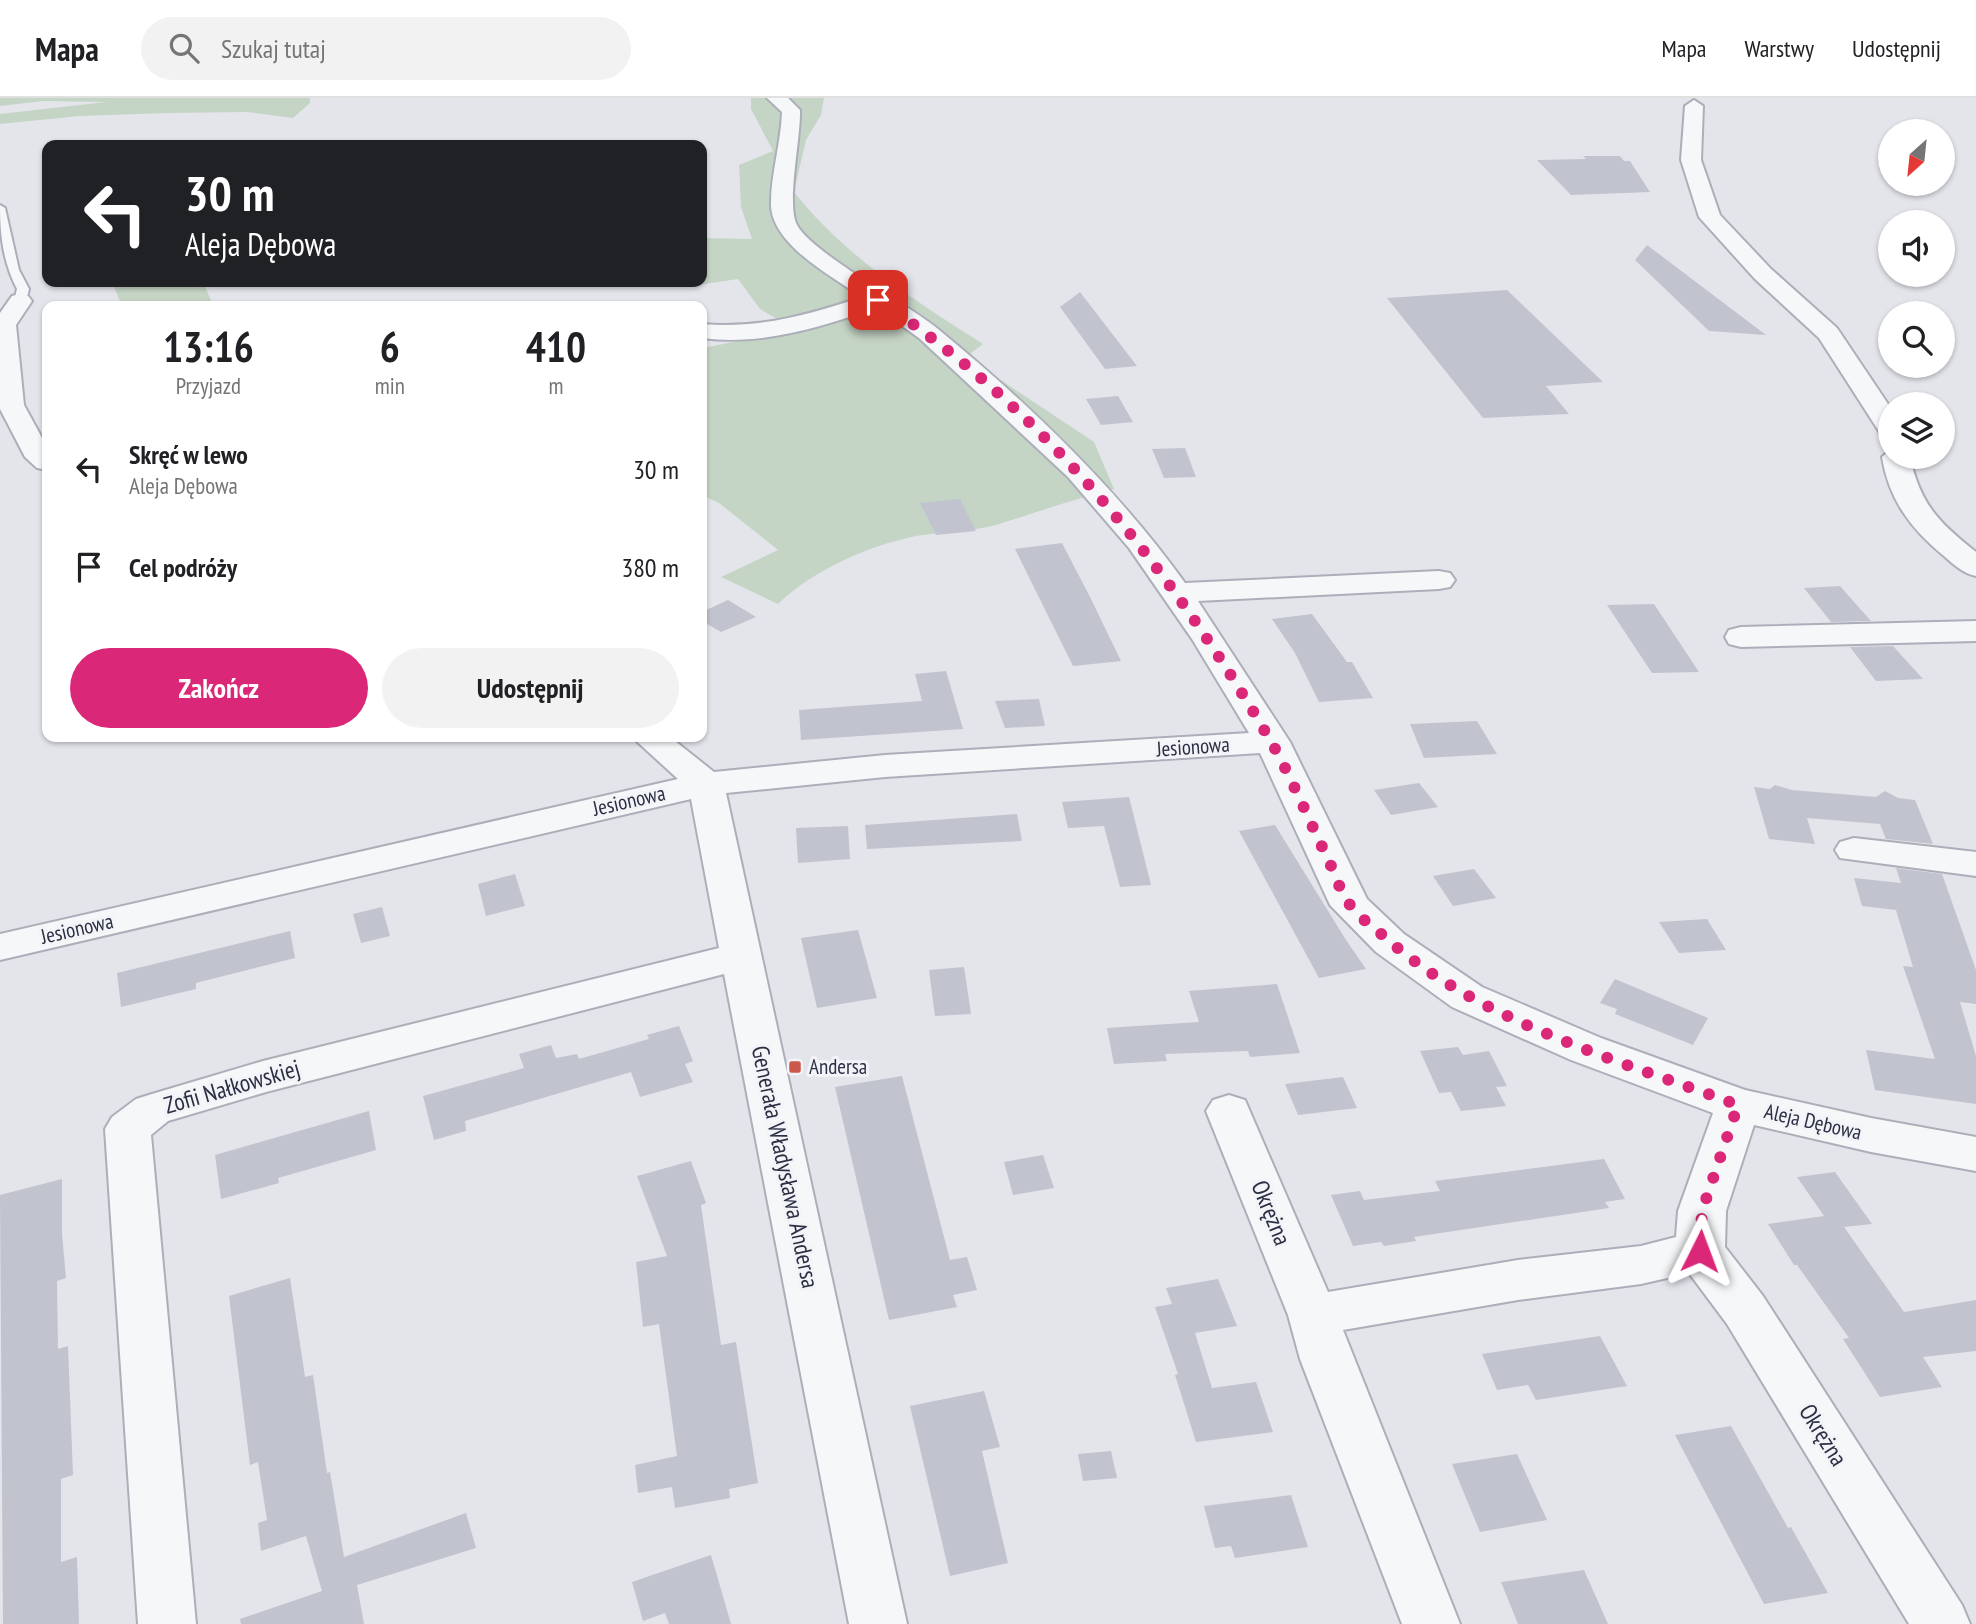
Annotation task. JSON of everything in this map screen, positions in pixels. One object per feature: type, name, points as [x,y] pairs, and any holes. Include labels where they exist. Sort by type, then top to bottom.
[{"type":"street","name":"Aleja Dębowa","points":[[776,98],[791,110],[791,138],[781,205],[787,228],[811,251],[929,333],[1078,471],[1140,542],[1272,742],[1350,905],[1390,943],[1467,997],[1586,1049],[1738,1105],[1871,1135],[1976,1154]]},
{"type":"street","points":[[1694,106],[1691,160],[1710,217],[1763,274],[1828,333],[1878,409]]},
{"type":"street","points":[[707,332],[718,334],[759,331],[812,321],[878,300]]},
{"type":"street","points":[[8,316],[4,381],[11,405],[35,451],[42,457]]},
{"type":"street","points":[[1897,469],[1899,485],[1912,508],[1930,530],[1976,567]]},
{"type":"street","points":[[1176,593],[1439,580]]},
{"type":"street","points":[[1741,637],[1976,631]]},
{"type":"street","points":[[655,742],[706,784]]},
{"type":"street","name":"Jesionowa","points":[[0,947],[706,784],[885,766],[1272,742]]},
{"type":"street","name":"Generała Władysława Andersa","points":[[706,784],[878,1624]]},
{"type":"street","points":[[1854,850],[1976,864]]},
{"type":"street","name":"Zofii Nałkowskiej","points":[[167,1624],[128,1129],[152,1110],[263,1077],[741,956]]},
{"type":"street","points":[[1313,1315],[1518,1280],[1641,1265],[1700,1251],[1702,1211],[1738,1105]]},
{"type":"street","name":"Okrężna","points":[[1229,1111],[1313,1315],[1326,1359],[1431,1624]]},
{"type":"street","name":"Okrężna","points":[[1700,1251],[1745,1310],[1941,1624]]},
{"type":"lane","points":[[0,208],[13,270],[23,289],[8,316]]},
{"type":"green space","points":[[0,98],[310,98],[310,103],[293,118],[247,112],[170,113],[80,116],[0,124],[0,114],[106,102],[43,101],[0,106]]},
{"type":"green space","points":[[751,98],[824,98],[821,115],[806,140],[794,192],[858,257],[907,294],[983,344],[966,357],[1094,442],[1114,489],[996,525],[916,536],[879,546],[824,570],[778,604],[721,577],[778,550],[719,503],[707,497],[707,347],[796,330],[760,309],[738,279],[707,284],[707,238],[752,239],[741,207],[739,165],[773,151],[751,109]]},
{"type":"green space","points":[[114,287],[205,287],[211,301],[120,301]]},
{"type":"building","points":[[1583,156],[1620,156],[1624,161],[1630,161],[1650,192],[1571,195],[1537,160],[1586,159]]},
{"type":"building","points":[[1647,245],[1766,335],[1709,331],[1635,260]]},
{"type":"building","points":[[1507,290],[1603,382],[1546,386],[1569,414],[1483,418],[1387,298]]},
{"type":"building","points":[[1080,292],[1137,366],[1105,369],[1060,307]]},
{"type":"building","points":[[1118,396],[1133,422],[1101,425],[1086,399]]},
{"type":"building","points":[[1185,448],[1196,477],[1164,478],[1152,449]]},
{"type":"building","points":[[960,499],[976,531],[936,535],[920,503]]},
{"type":"building","points":[[1062,543],[1121,661],[1073,666],[1015,549]]},
{"type":"building","points":[[1840,586],[1871,621],[1831,622],[1804,588]]},
{"type":"building","points":[[728,600],[756,617],[721,632],[707,624],[707,610]]},
{"type":"building","points":[[1654,604],[1699,672],[1652,673],[1607,605]]},
{"type":"building","points":[[1312,614],[1347,662],[1352,662],[1373,698],[1319,702],[1295,653],[1272,619]]},
{"type":"building","points":[[1893,646],[1923,679],[1876,681],[1850,647]]},
{"type":"building","points":[[946,671],[963,729],[801,740],[799,710],[922,701],[915,674]]},
{"type":"building","points":[[1039,699],[1045,726],[1005,728],[995,701]]},
{"type":"building","points":[[1477,721],[1497,754],[1424,758],[1410,724]]},
{"type":"building","points":[[1419,783],[1438,807],[1391,815],[1374,790]]},
{"type":"building","points":[[1775,785],[1792,790],[1876,797],[1885,791],[1898,798],[1915,800],[1933,844],[1886,839],[1880,824],[1807,818],[1815,844],[1769,839],[1754,787],[1770,789]]},
{"type":"building","points":[[1129,797],[1151,885],[1120,887],[1104,826],[1068,828],[1062,802]]},
{"type":"building","points":[[1017,814],[1022,841],[867,849],[865,825]]},
{"type":"building","points":[[1275,825],[1366,969],[1319,978],[1239,831]]},
{"type":"building","points":[[848,826],[850,859],[798,863],[796,828]]},
{"type":"building","points":[[1896,868],[1942,874],[1976,970],[1976,1004],[1960,1002],[1976,1056],[1976,1104],[1875,1090],[1866,1050],[1935,1059],[1903,966],[1913,967],[1896,910],[1862,906],[1854,878],[1901,883]]},
{"type":"building","points":[[1474,869],[1496,898],[1453,906],[1433,876]]},
{"type":"building","points":[[515,874],[525,906],[486,916],[478,884]]},
{"type":"building","points":[[382,907],[390,936],[361,943],[353,914]]},
{"type":"building","points":[[1707,919],[1726,950],[1679,953],[1659,922]]},
{"type":"building","points":[[858,930],[877,998],[817,1008],[801,938]]},
{"type":"building","points":[[290,931],[295,958],[196,983],[196,989],[121,1007],[117,973]]},
{"type":"building","points":[[964,967],[971,1014],[935,1016],[929,970]]},
{"type":"building","points":[[1615,979],[1708,1018],[1693,1045],[1615,1014],[1617,1009],[1600,1003]]},
{"type":"building","points":[[1277,984],[1300,1053],[1250,1057],[1248,1051],[1165,1054],[1167,1061],[1114,1064],[1107,1028],[1199,1022],[1189,991]]},
{"type":"building","points":[[679,1026],[693,1061],[685,1064],[693,1082],[640,1097],[631,1072],[465,1121],[466,1131],[434,1140],[423,1096],[524,1068],[519,1054],[551,1045],[556,1058],[577,1054],[579,1059],[649,1039],[647,1035]]},
{"type":"building","points":[[1458,1047],[1463,1055],[1489,1051],[1507,1086],[1496,1087],[1506,1106],[1461,1111],[1451,1092],[1439,1093],[1420,1051]]},
{"type":"building","points":[[902,1076],[950,1260],[967,1257],[977,1290],[953,1295],[957,1307],[889,1320],[835,1087]]},
{"type":"building","points":[[1343,1077],[1357,1108],[1298,1115],[1285,1084]]},
{"type":"building","points":[[369,1111],[376,1150],[278,1178],[279,1183],[221,1199],[215,1155]]},
{"type":"building","points":[[1043,1155],[1054,1188],[1013,1195],[1004,1162]]},
{"type":"building","points":[[1604,1159],[1625,1199],[1605,1202],[1609,1208],[1414,1237],[1416,1241],[1384,1246],[1381,1242],[1353,1246],[1331,1195],[1360,1191],[1364,1200],[1440,1191],[1435,1181]]},
{"type":"building","points":[[691,1161],[706,1203],[701,1205],[721,1345],[736,1342],[758,1483],[729,1489],[730,1498],[675,1508],[672,1487],[638,1493],[635,1465],[677,1456],[659,1324],[643,1327],[636,1262],[667,1256],[637,1176]]},
{"type":"building","points":[[1835,1172],[1872,1224],[1844,1227],[1904,1312],[1976,1300],[1976,1351],[1923,1357],[1942,1387],[1880,1397],[1843,1339],[1849,1338],[1797,1265],[1794,1265],[1768,1224],[1824,1216],[1797,1177]]},
{"type":"building","points":[[62,1179],[62,1234],[66,1278],[57,1281],[58,1349],[68,1346],[73,1475],[61,1479],[61,1562],[77,1557],[79,1624],[3,1624],[0,1195]]},
{"type":"building","points":[[290,1278],[305,1377],[313,1375],[327,1473],[330,1472],[344,1557],[466,1513],[476,1548],[357,1585],[364,1624],[241,1624],[240,1619],[322,1591],[306,1536],[261,1551],[258,1523],[267,1520],[258,1462],[250,1465],[229,1296]]},
{"type":"building","points":[[1218,1279],[1237,1326],[1195,1333],[1212,1388],[1256,1382],[1273,1432],[1196,1442],[1175,1375],[1178,1374],[1155,1307],[1172,1304],[1166,1288]]},
{"type":"building","points":[[1600,1336],[1627,1386],[1536,1400],[1528,1385],[1497,1390],[1482,1354]]},
{"type":"building","points":[[984,1391],[1000,1447],[982,1451],[1008,1563],[950,1576],[910,1406]]},
{"type":"building","points":[[1731,1426],[1828,1593],[1764,1604],[1675,1435]]},
{"type":"building","points":[[1111,1451],[1117,1478],[1083,1481],[1078,1454]]},
{"type":"building","points":[[1517,1454],[1547,1520],[1480,1532],[1452,1464]]},
{"type":"building","points":[[1291,1495],[1308,1547],[1235,1558],[1231,1546],[1215,1548],[1204,1506]]},
{"type":"building","points":[[711,1555],[731,1624],[669,1624],[665,1613],[643,1621],[632,1582]]},
{"type":"building","points":[[1584,1570],[1608,1624],[1518,1624],[1501,1582]]},
{"type":"place","name":"Andersa","points":[[795,1067]]},
{"type":"route","points":[[878,300],[929,333],[1010,407],[1078,471],[1140,542],[1208,639],[1272,742],[1350,905],[1390,943],[1467,997],[1586,1049],[1738,1105],[1702,1211],[1700,1251]]}]
